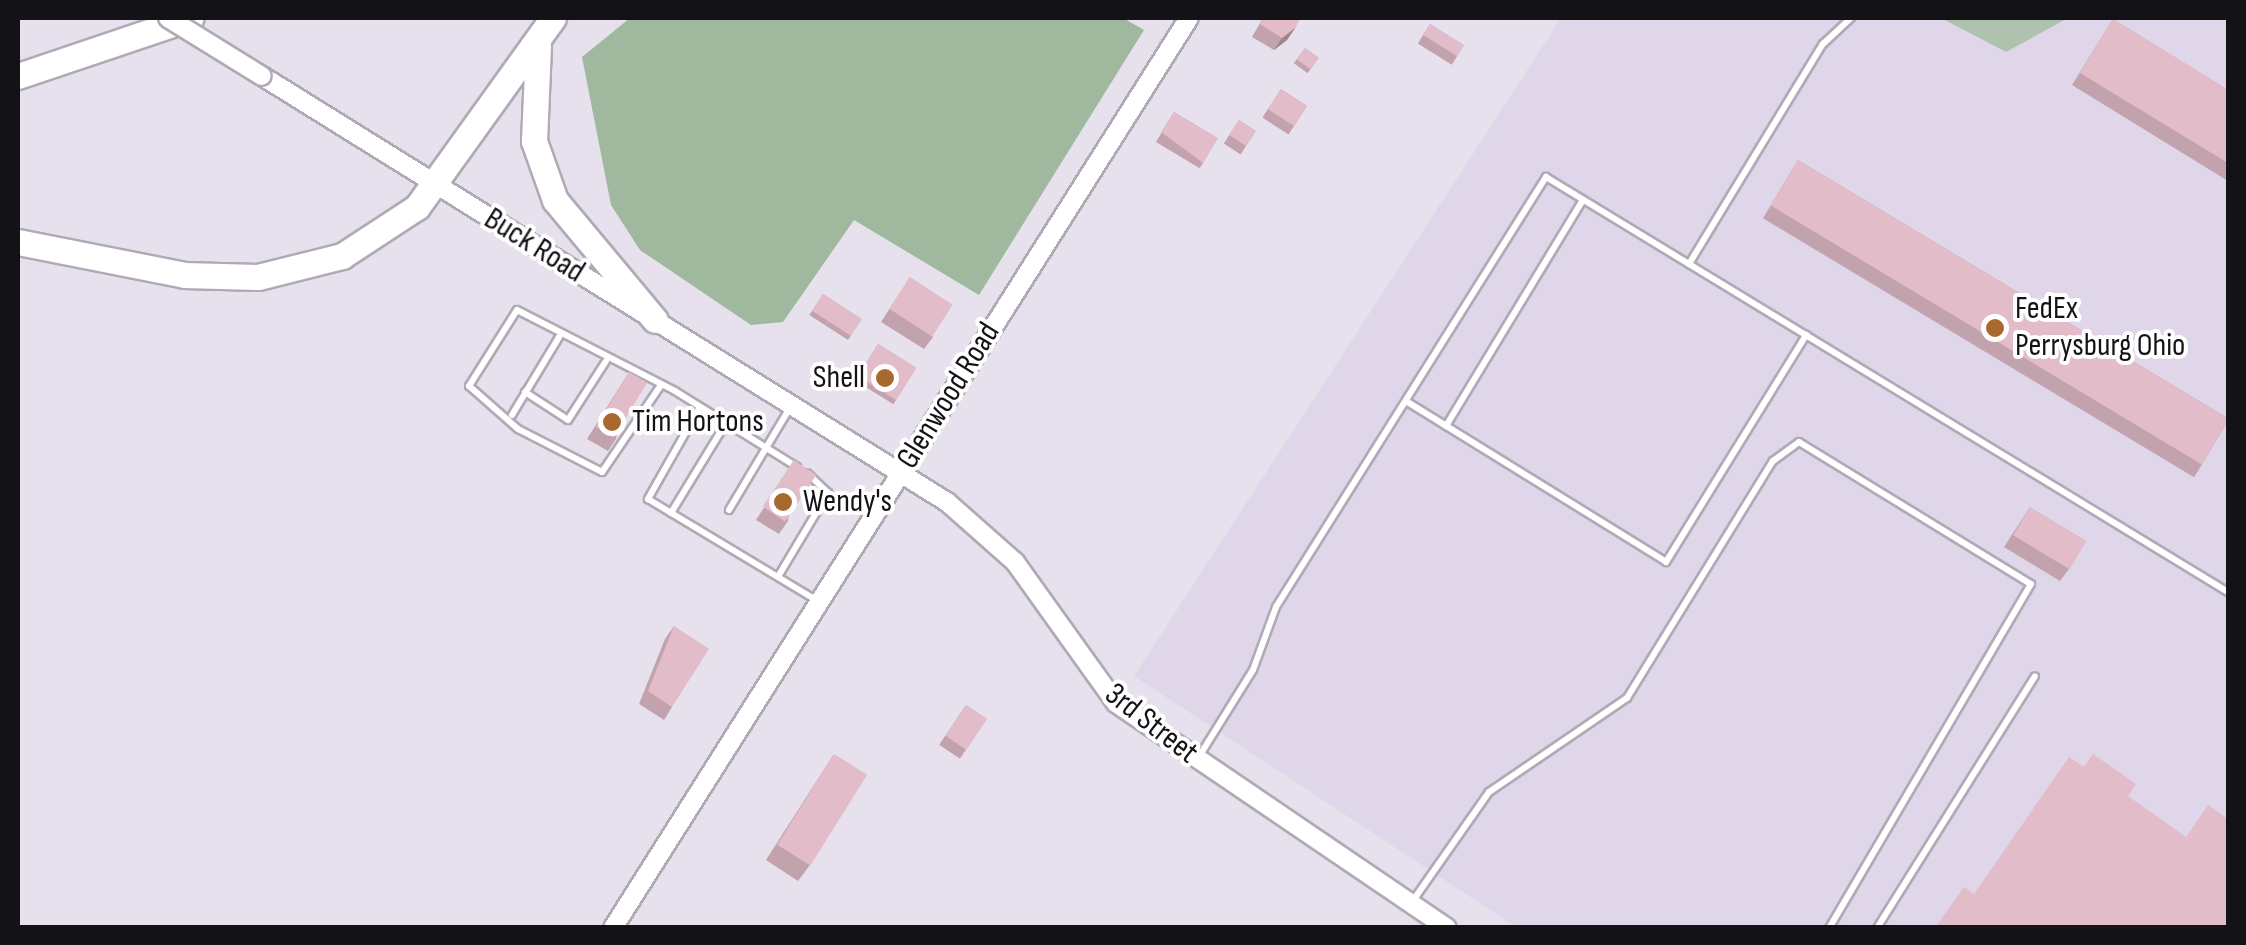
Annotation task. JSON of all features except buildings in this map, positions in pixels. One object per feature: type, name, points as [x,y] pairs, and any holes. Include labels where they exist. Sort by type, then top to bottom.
[{"type":"highway","points":[[18,76],[190,18]]},
{"type":"highway","points":[[18,242],[184,275],[258,277],[389,232],[435,185],[550,21]]},
{"type":"highway","points":[[550,21],[529,87],[534,141],[555,200],[655,320]]},
{"type":"street","name":"Buck Road","points":[[168,18],[901,473]]},
{"type":"street","name":"Glenwood Road","points":[[614,928],[1190,18]]},
{"type":"street","name":"3rd Street","points":[[901,473],[997,543],[1100,686],[1197,760],[1448,928]]},
{"type":"lane","points":[[1689,264],[1823,44],[1851,18]]},
{"type":"lane","points":[[1197,760],[1253,670],[1276,607],[1409,403],[1546,177],[2228,592]]},
{"type":"lane","points":[[1446,426],[1583,200]]},
{"type":"lane","points":[[662,385],[602,472],[518,429],[512,415],[469,386],[517,310],[558,337],[662,385],[700,407],[828,492],[779,575]]},
{"type":"lane","points":[[1409,403],[1666,562],[1806,335]]},
{"type":"lane","points":[[512,415],[558,337]]},
{"type":"lane","points":[[525,392],[568,420],[606,361]]},
{"type":"lane","points":[[728,510],[792,405]]},
{"type":"lane","points":[[700,407],[647,491],[671,513],[820,601]]},
{"type":"lane","points":[[671,513],[726,423]]},
{"type":"lane","points":[[1411,904],[1489,792],[1628,698],[1773,461],[1799,442],[2031,584],[1829,928]]},
{"type":"lane","points":[[1878,928],[2035,676]]},
{"type":"shaded area","points":[[1561,18],[2228,18],[2228,927],[1516,927],[1134,676]]},
{"type":"green space","points":[[630,18],[1123,18],[1144,30],[979,295],[854,220],[783,322],[751,325],[640,250],[611,205],[582,57]]},
{"type":"green space","points":[[1941,18],[2068,18],[2006,52]]},
{"type":"place","name":"FedEx Perrysburg Ohio","points":[[1995,328]]},
{"type":"place","name":"Shell","points":[[885,378]]},
{"type":"place","name":"Tim Hortons","points":[[612,422]]},
{"type":"place","name":"Wendy's","points":[[783,502]]}]
